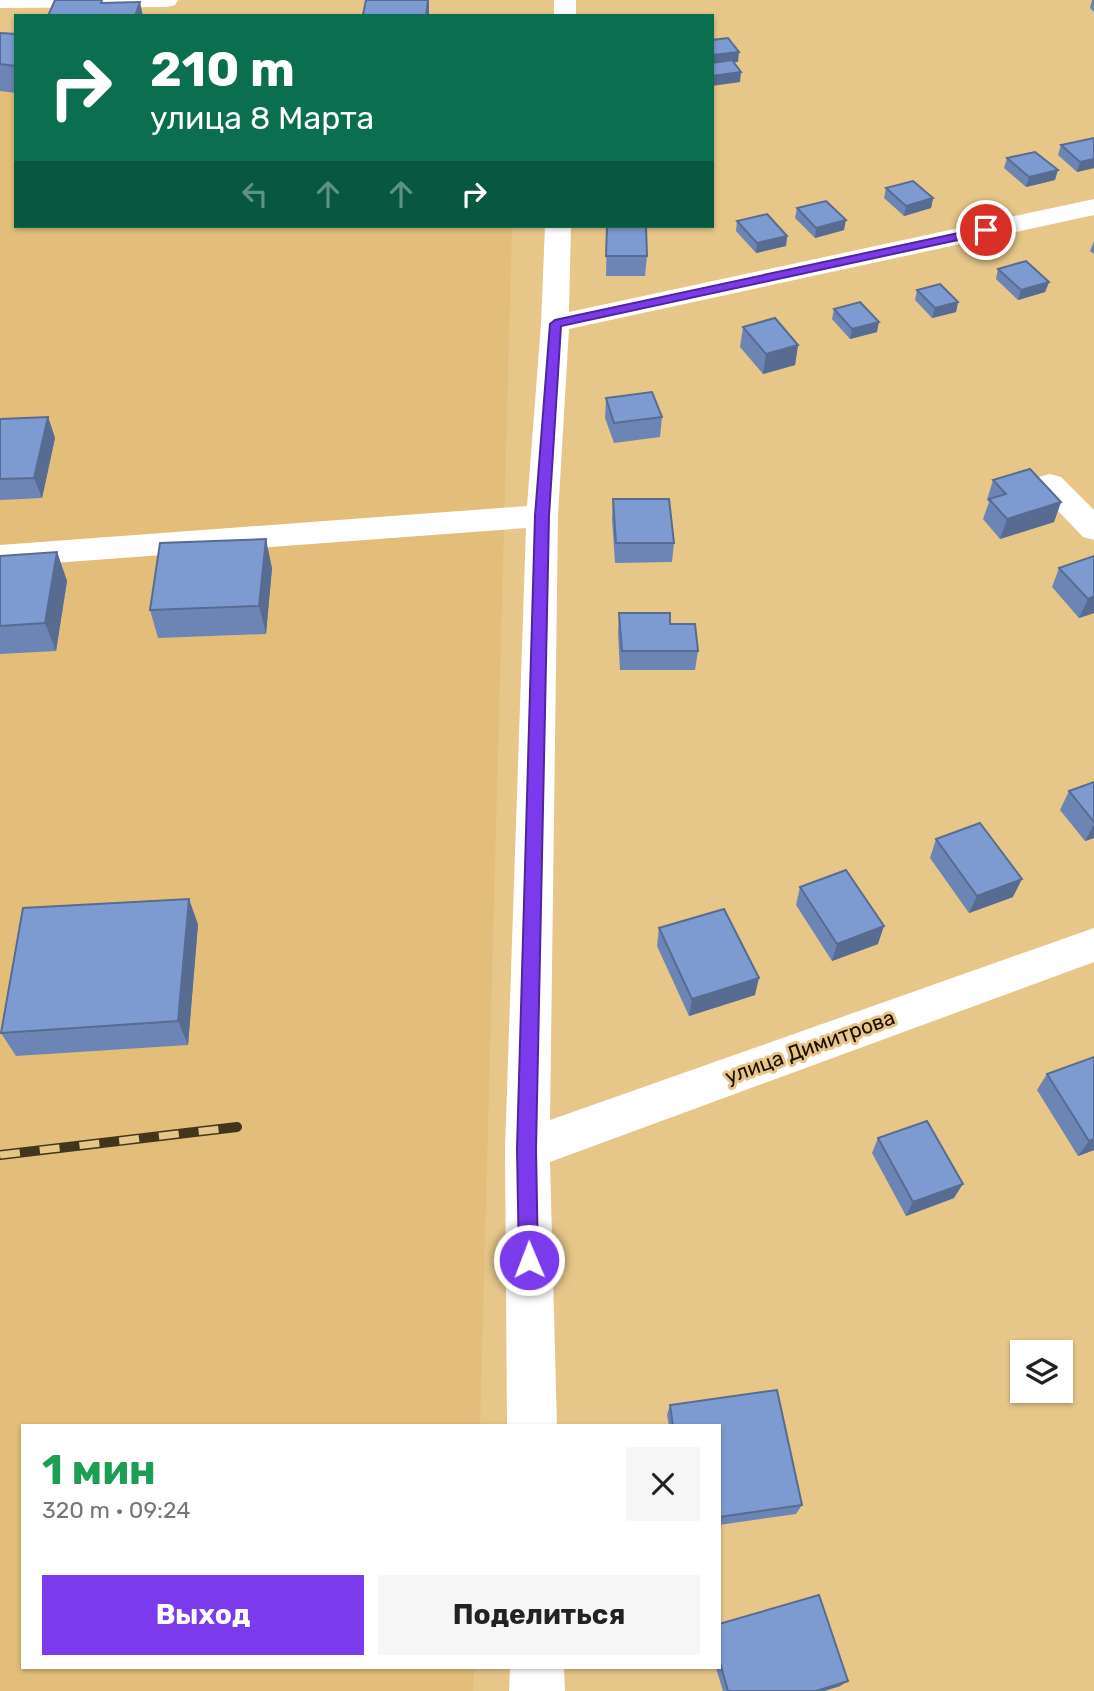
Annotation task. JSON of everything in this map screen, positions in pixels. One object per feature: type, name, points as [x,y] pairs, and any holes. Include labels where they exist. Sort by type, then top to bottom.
[{"type":"street","points":[[0,1],[167,0]]},
{"type":"street","points":[[555,324],[1094,207]]},
{"type":"street","points":[[532,1424],[527,1149],[542,516],[555,324],[558,228]]},
{"type":"street","points":[[1050,484],[1094,529]]},
{"type":"street","points":[[0,556],[542,516]]},
{"type":"street","name":"улица Димитрова","points":[[527,1149],[1094,945]]},
{"type":"street","points":[[537,1669],[537,1691]]},
{"type":"shaded area","points":[[0,40],[14,50],[14,228],[512,228],[480,1424],[21,1424],[21,1669],[474,1669],[473,1691],[0,1691]]},
{"type":"building","points":[[55,0],[140,2],[136,14],[49,14]]},
{"type":"building","points":[[366,0],[428,0],[426,14],[363,14]]},
{"type":"building","points":[[0,33],[14,34],[14,66],[0,64]]},
{"type":"building","points":[[728,38],[739,52],[714,55],[714,40]]},
{"type":"building","points":[[732,60],[741,72],[714,76],[714,63]]},
{"type":"building","points":[[1094,138],[1094,159],[1080,162],[1061,145]]},
{"type":"building","points":[[1035,152],[1058,170],[1029,177],[1007,158]]},
{"type":"building","points":[[913,181],[933,198],[906,206],[886,188]]},
{"type":"building","points":[[826,201],[846,220],[816,228],[797,208]]},
{"type":"building","points":[[767,214],[787,236],[757,243],[737,221]]},
{"type":"building","points":[[607,228],[646,228],[647,256],[606,256]]},
{"type":"building","points":[[1026,261],[1049,282],[1021,290],[998,269]]},
{"type":"building","points":[[940,284],[958,302],[935,308],[917,290]]},
{"type":"building","points":[[860,302],[879,322],[852,329],[834,309]]},
{"type":"building","points":[[775,318],[798,345],[766,354],[743,327]]},
{"type":"building","points":[[652,392],[662,417],[614,423],[606,398]]},
{"type":"building","points":[[48,417],[34,478],[0,479],[0,419]]},
{"type":"building","points":[[1030,469],[1061,502],[1007,519],[989,499],[1006,494],[993,480]]},
{"type":"building","points":[[613,499],[669,499],[674,543],[616,543]]},
{"type":"building","points":[[266,539],[259,606],[150,610],[160,543]]},
{"type":"building","points":[[57,552],[45,623],[0,626],[0,556]]},
{"type":"building","points":[[1094,556],[1094,596],[1088,599],[1059,568]]},
{"type":"building","points":[[619,613],[670,613],[670,624],[695,624],[698,651],[622,651]]},
{"type":"building","points":[[1094,782],[1094,822],[1069,791]]},
{"type":"building","points":[[980,823],[1022,879],[977,896],[936,839]]},
{"type":"building","points":[[846,870],[884,926],[837,944],[800,887]]},
{"type":"building","points":[[189,899],[178,1021],[1,1033],[23,908]]},
{"type":"building","points":[[724,909],[759,978],[692,999],[659,928]]},
{"type":"building","points":[[1094,1057],[1094,1139],[1089,1141],[1047,1074]]},
{"type":"building","points":[[927,1121],[963,1184],[913,1202],[878,1138]]},
{"type":"building","points":[[777,1390],[802,1505],[721,1517],[721,1424],[673,1424],[670,1405]]},
{"type":"building","points":[[819,1595],[848,1681],[816,1691],[728,1691],[721,1666],[721,1623]]},
{"type":"railway","points":[[0,1155],[237,1127]]},
{"type":"route","points":[[529,1260],[527,1149],[542,516],[555,324],[986,230]]}]
